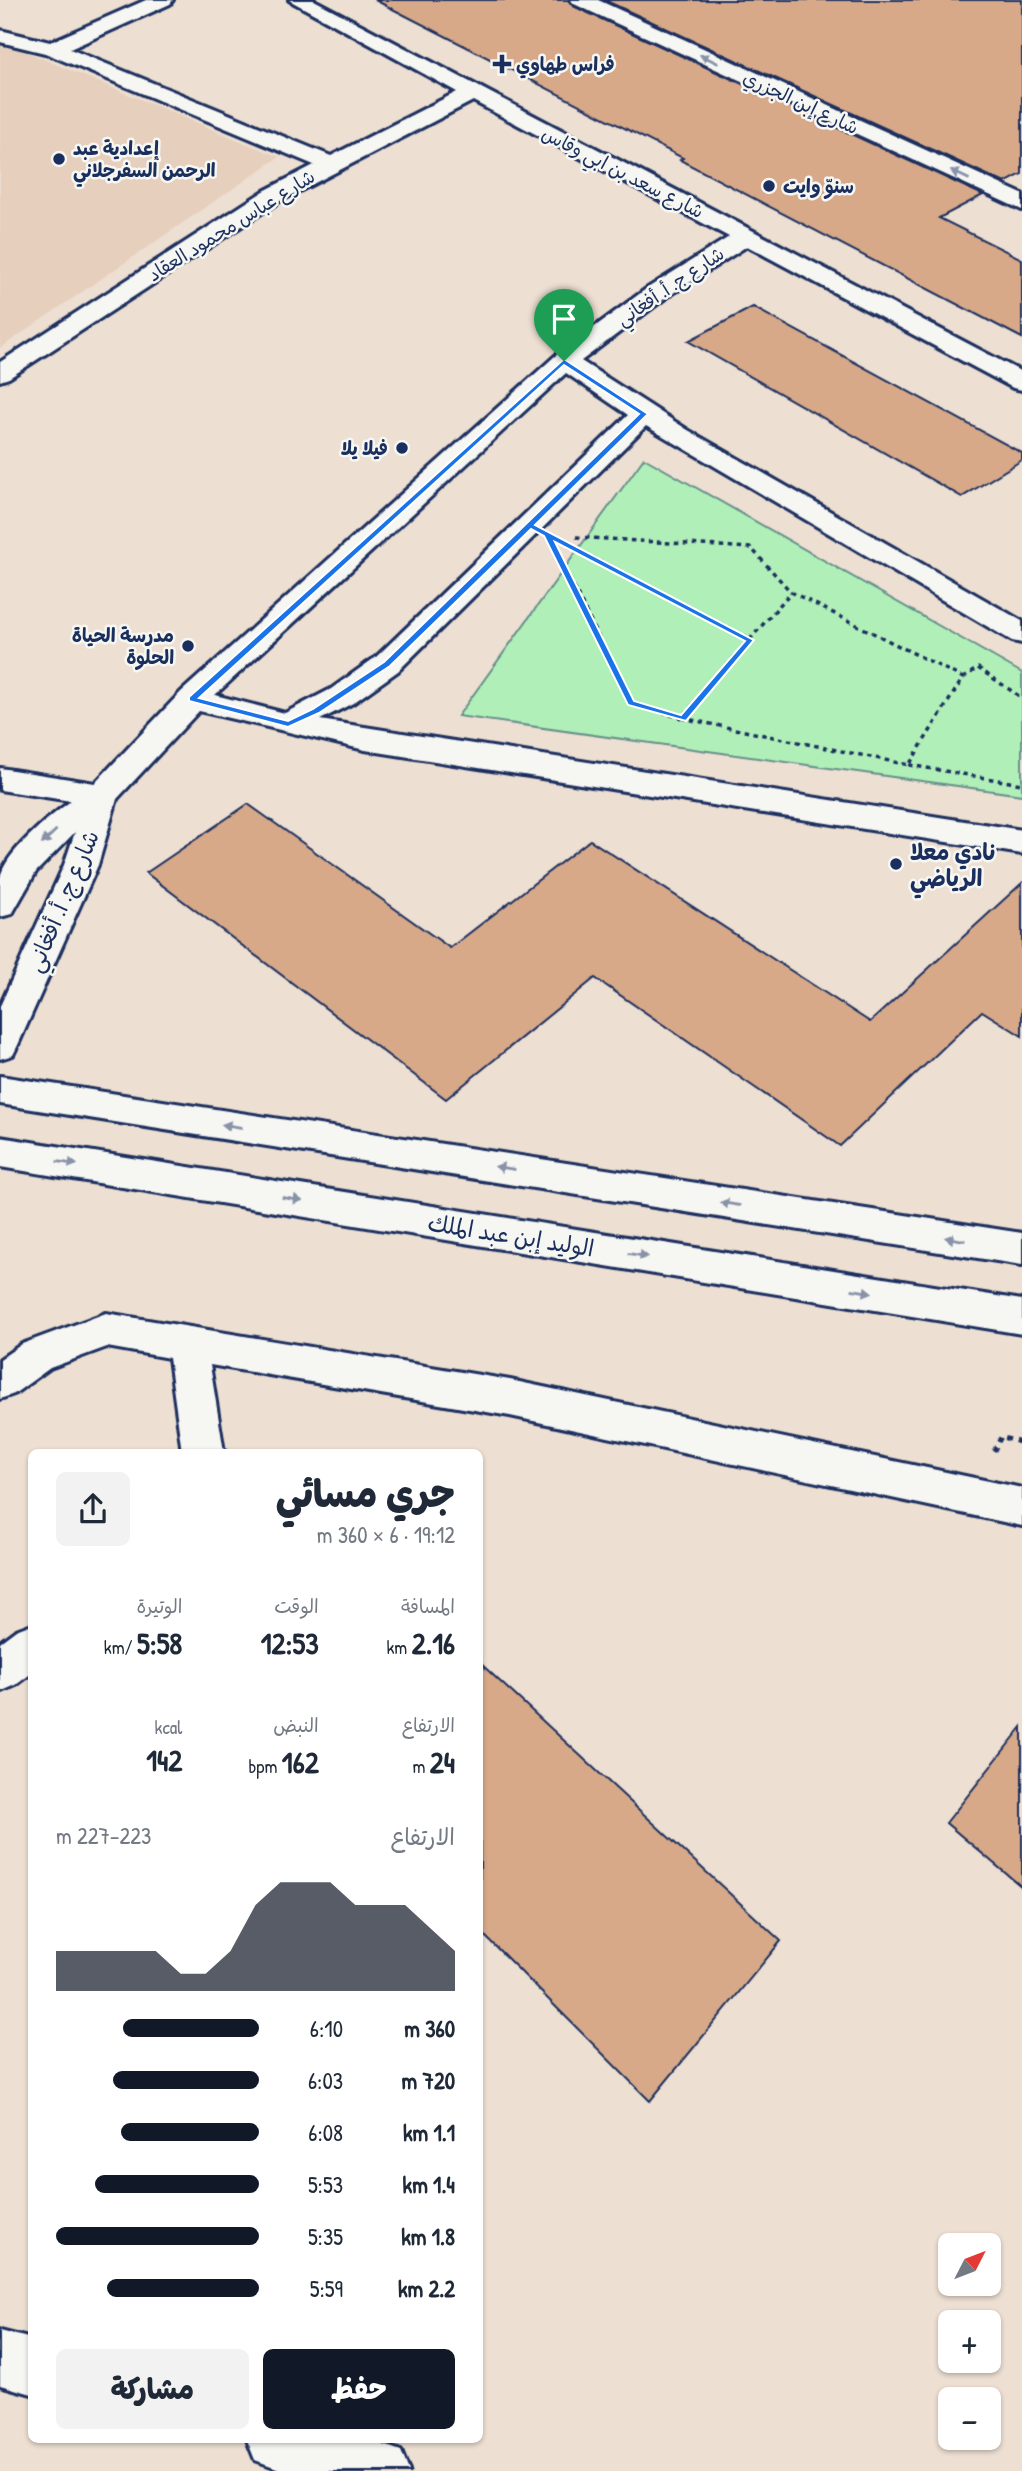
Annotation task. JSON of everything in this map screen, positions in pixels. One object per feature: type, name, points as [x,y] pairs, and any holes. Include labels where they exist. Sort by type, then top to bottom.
[{"type":"main road","points":[[52,49],[163,0]]},
{"type":"main road","name":"شارع سعد بن ابي وقاس","points":[[299,0],[1022,381]]},
{"type":"main road","name":"شارع إبن الجزري","points":[[581,0],[1022,203]]},
{"type":"main road","points":[[0,36],[52,49],[330,164]]},
{"type":"main road","name":"شارع عباس محمود العقاد","points":[[0,373],[272,196],[471,93]]},
{"type":"main road","name":"شارع ج. أ. أفغاني","points":[[0,905],[24,864],[43,842],[71,817],[102,795],[192,699],[564,361],[655,295],[746,236]]},
{"type":"main road","points":[[564,361],[644,414],[1022,634]]},
{"type":"main road","points":[[288,724],[342,696],[387,664],[539,530],[644,414]]},
{"type":"main road","points":[[192,699],[288,724],[378,742],[1022,842]]},
{"type":"main road","points":[[0,779],[102,795]]},
{"type":"main road","name":"شارع ج. أ. أفغاني","points":[[0,1045],[82,865],[102,795]]},
{"type":"main road","points":[[0,1090],[1022,1249]]},
{"type":"main road","name":"الوليد إبن عبد الملك","points":[[0,1153],[1022,1317]]},
{"type":"main road","points":[[0,1381],[36,1356],[106,1330],[510,1398],[1022,1507]]},
{"type":"main road","points":[[186,1343],[203,1449]]},
{"type":"main road","points":[[0,1670],[28,1648]]},
{"type":"main road","points":[[0,2358],[28,2366]]},
{"type":"main road","points":[[285,2443],[382,2471]]},
{"type":"path","points":[[539,530],[751,548],[791,592],[963,678]]},
{"type":"path","points":[[539,530],[750,640]]},
{"type":"path","points":[[539,530],[631,703],[682,719],[909,765],[1022,784]]},
{"type":"path","points":[[682,719],[791,592]]},
{"type":"path","points":[[909,765],[963,678],[978,668],[1022,698]]},
{"type":"shaded area","points":[[0,44],[19,49],[279,157],[0,348]]},
{"type":"green space","points":[[644,458],[1022,673],[1022,795],[458,716]]},
{"type":"building","points":[[375,0],[568,0],[573,6],[983,195],[939,218],[1022,259],[1022,338],[680,160],[683,158]]},
{"type":"building","points":[[604,0],[1022,0],[1022,174],[1005,183]]},
{"type":"building","points":[[753,307],[1022,453],[1022,460],[962,497],[688,341]]},
{"type":"building","points":[[248,804],[450,948],[590,840],[870,1022],[1022,883],[1022,1036],[982,1011],[840,1146],[595,978],[446,1099],[146,873]]},
{"type":"building","points":[[483,1666],[781,1941],[650,2101],[483,1934]]},
{"type":"building","points":[[1022,1727],[1022,1887],[946,1823]]},
{"type":"place","name":"فراس طهاوي","points":[[502,64]]},
{"type":"place","name":"إعدادية عبد الرحمن السفرجلاني","points":[[59,159]]},
{"type":"place","name":"سنوّ وايت","points":[[769,186]]},
{"type":"place","name":"فيلا يلا","points":[[402,448]]},
{"type":"place","name":"مدرسة الحياة الحلوة","points":[[188,646]]},
{"type":"place","name":"نادي معلا الرياضي","points":[[896,864]]},
{"type":"route","points":[[564,361],[415,496],[192,699],[288,724],[316,711],[366,681],[387,664],[530,526],[548,535],[631,703],[682,719],[750,640],[530,526],[644,414],[564,361]]}]
